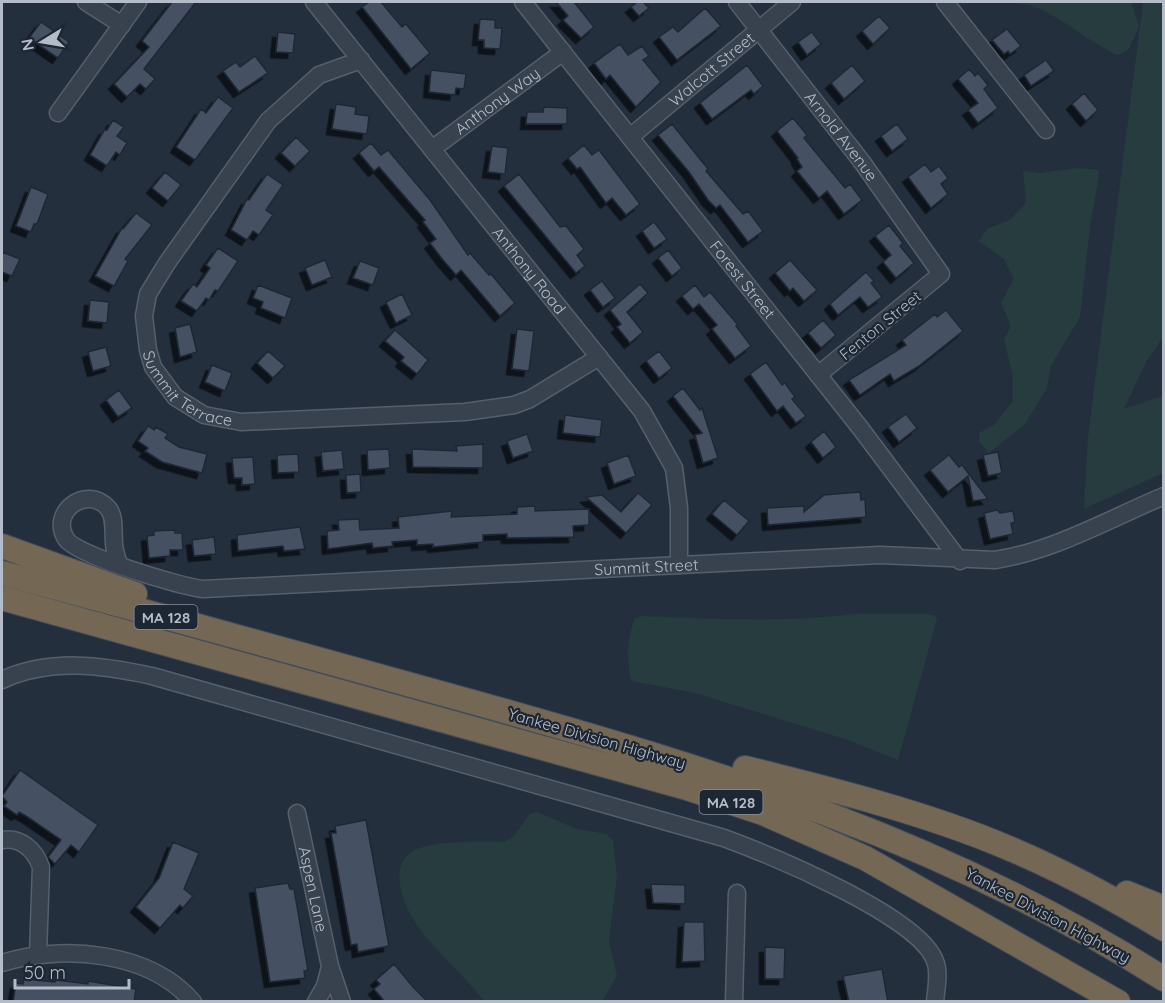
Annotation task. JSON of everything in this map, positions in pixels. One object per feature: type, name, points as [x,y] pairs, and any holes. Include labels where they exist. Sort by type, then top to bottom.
[{"type":"highway","points":[[2,546],[330,662]]},
{"type":"highway","name":"Yankee Division Highway","points":[[2,573],[330,662],[563,728],[752,785],[893,838],[964,870],[1092,935],[1164,980]]},
{"type":"highway","name":"Yankee Division Highway","points":[[2,598],[687,788],[763,813],[866,858],[1118,1002]]},
{"type":"highway","points":[[563,728],[788,778],[951,827],[1006,847],[1059,871],[1164,929]]},
{"type":"highway","points":[[1059,871],[1114,888],[1164,908]]},
{"type":"street","points":[[86,2],[122,25]]},
{"type":"street","points":[[58,113],[138,2]]},
{"type":"street","name":"Anthony Road","points":[[314,2],[642,411],[674,468],[679,508],[679,565]]},
{"type":"street","name":"Forest Street","points":[[523,2],[818,375],[960,561]]},
{"type":"street","name":"Arnold Avenue","points":[[737,2],[862,162],[941,274]]},
{"type":"street","name":"Walcott Street","points":[[630,136],[792,2]]},
{"type":"street","points":[[945,2],[1046,130]]},
{"type":"street","name":"Anthony Way","points":[[432,149],[563,52]]},
{"type":"street","name":"Summit Terrace","points":[[361,60],[319,75],[268,121],[167,263],[148,294],[144,316],[148,350],[153,367],[175,397],[204,415],[241,423],[465,412],[514,405],[530,399],[598,357]]},
{"type":"street","name":"Fenton Street","points":[[818,375],[941,274]]},
{"type":"street","name":"Summit Street","points":[[120,565],[179,585],[203,588],[880,555],[960,561],[995,560],[1064,540],[1164,495]]},
{"type":"street","points":[[2,680],[24,671],[72,665],[132,671],[678,823],[789,863],[831,884],[914,934],[930,951],[936,962],[935,1002]]},
{"type":"street","name":"Aspen Lane","points":[[297,813],[330,966],[342,1002]]},
{"type":"street","points":[[2,840],[22,842],[37,857],[41,867],[38,954]]},
{"type":"street","points":[[734,1002],[737,893]]},
{"type":"street","points":[[2,963],[38,954],[84,955],[144,967],[173,982],[193,1002]]},
{"type":"street","points":[[316,1002],[329,978],[330,966]]},
{"type":"green space","points":[[1001,2],[1131,2],[1139,26],[1129,49],[1118,55],[1042,10],[1027,4]]},
{"type":"green space","points":[[1143,2],[1163,2],[1164,336],[1146,362],[1124,409],[1163,396],[1163,473],[1084,509],[1088,437]]},
{"type":"green space","points":[[1078,168],[1098,170],[1099,176],[1090,226],[1080,317],[1051,366],[1047,388],[1025,424],[989,453],[979,441],[979,433],[994,425],[1013,401],[1013,376],[1004,340],[1011,326],[1001,303],[1014,279],[1004,259],[979,241],[987,229],[1010,220],[1026,203],[1023,171],[1040,173]]},
{"type":"green space","points":[[853,614],[926,614],[934,615],[937,619],[898,760],[848,740],[695,693],[631,680],[628,649],[635,618],[642,616],[774,619]]},
{"type":"green space","points":[[537,812],[577,829],[607,834],[613,841],[617,876],[609,941],[617,976],[602,1001],[484,1001],[428,940],[412,917],[405,901],[400,882],[401,864],[413,851],[444,843],[504,842],[513,837],[530,814]]},
{"type":"building","points":[[172,2],[196,2],[144,69],[155,79],[146,89],[140,84],[127,97],[114,84],[149,47],[142,41]]},
{"type":"building","points":[[369,2],[381,2],[402,27],[406,24],[430,53],[411,69],[362,7]]},
{"type":"building","points":[[556,2],[574,2],[594,27],[581,38],[563,20],[568,16]]},
{"type":"building","points":[[637,2],[643,2],[649,8],[639,16],[631,7]]},
{"type":"building","points":[[705,8],[721,26],[677,60],[659,37],[673,27],[678,32]]},
{"type":"building","points":[[879,16],[890,28],[873,44],[862,31]]},
{"type":"building","points":[[480,19],[495,20],[495,28],[502,28],[500,49],[484,48],[484,40],[478,40]]},
{"type":"building","points":[[41,22],[69,42],[58,58],[29,38]]},
{"type":"building","points":[[1007,29],[1021,46],[1010,54],[1008,51],[1004,54],[992,40]]},
{"type":"building","points":[[278,32],[295,34],[293,53],[276,52]]},
{"type":"building","points":[[812,32],[821,44],[807,55],[798,42]]},
{"type":"building","points":[[620,44],[628,55],[642,46],[649,56],[643,60],[661,82],[636,107],[610,75],[606,79],[594,63]]},
{"type":"building","points":[[255,56],[268,73],[239,92],[223,71],[236,62],[240,67]]},
{"type":"building","points":[[1046,60],[1054,71],[1031,86],[1024,75]]},
{"type":"building","points":[[747,65],[763,86],[754,94],[751,90],[712,119],[700,103]]},
{"type":"building","points":[[852,65],[865,81],[844,99],[831,83]]},
{"type":"building","points":[[969,69],[975,76],[978,73],[988,85],[984,89],[998,108],[978,123],[968,110],[978,103],[958,79]]},
{"type":"building","points":[[431,70],[466,74],[464,89],[456,88],[455,95],[429,92]]},
{"type":"building","points":[[1084,93],[1098,110],[1086,121],[1072,104]]},
{"type":"building","points":[[218,97],[233,108],[195,160],[176,147],[201,109],[206,113]]},
{"type":"building","points":[[336,104],[356,107],[355,114],[369,116],[367,134],[332,129]]},
{"type":"building","points":[[544,107],[567,108],[567,124],[526,124],[527,112],[543,112]]},
{"type":"building","points":[[793,118],[807,135],[804,138],[845,188],[850,184],[862,200],[844,214],[827,191],[819,198],[797,171],[802,167],[798,158],[777,131]]},
{"type":"building","points":[[113,120],[124,127],[117,136],[127,143],[120,155],[116,152],[107,166],[90,155]]},
{"type":"building","points":[[672,124],[708,169],[706,171],[743,214],[748,211],[763,231],[748,242],[720,205],[716,208],[708,200],[689,172],[658,135]]},
{"type":"building","points":[[897,124],[908,139],[892,151],[881,136]]},
{"type":"building","points":[[296,137],[310,151],[295,166],[281,153]]},
{"type":"building","points":[[371,143],[381,155],[388,150],[430,200],[468,255],[470,253],[489,275],[491,274],[515,303],[500,316],[461,270],[456,275],[443,260],[430,243],[436,239],[423,222],[425,220],[379,167],[374,171],[359,153]]},
{"type":"building","points":[[584,145],[592,155],[599,150],[640,204],[626,215],[612,198],[606,203],[580,167],[577,169],[568,158]]},
{"type":"building","points":[[492,146],[508,148],[505,174],[488,172]]},
{"type":"building","points":[[925,164],[931,172],[939,166],[948,178],[941,184],[948,194],[931,208],[908,177]]},
{"type":"building","points":[[165,172],[181,185],[168,201],[152,188]]},
{"type":"building","points":[[267,174],[283,185],[266,210],[273,215],[259,235],[253,231],[247,240],[231,230],[247,199],[249,200]]},
{"type":"building","points":[[519,174],[560,227],[566,226],[584,249],[577,255],[585,266],[576,273],[504,186]]},
{"type":"building","points":[[31,187],[48,194],[37,224],[34,224],[31,232],[16,226]]},
{"type":"building","points":[[136,213],[152,225],[125,259],[128,261],[114,286],[95,276],[122,228]]},
{"type":"building","points":[[654,222],[667,239],[654,248],[642,231]]},
{"type":"building","points":[[889,225],[903,243],[900,246],[914,263],[896,278],[883,262],[891,255],[875,236]]},
{"type":"building","points":[[218,248],[238,261],[218,291],[215,290],[209,300],[206,298],[197,311],[181,301],[193,284],[197,287],[210,268],[206,265]]},
{"type":"building","points":[[668,250],[682,268],[672,276],[658,258]]},
{"type":"building","points":[[2,252],[20,259],[12,276],[2,272]]},
{"type":"building","points":[[325,260],[332,277],[312,285],[305,268]]},
{"type":"building","points":[[790,260],[817,290],[804,301],[793,288],[790,291],[775,273]]},
{"type":"building","points":[[360,261],[379,268],[373,285],[353,278]]},
{"type":"building","points":[[866,272],[874,281],[871,283],[882,297],[868,307],[860,297],[838,315],[830,304]]},
{"type":"building","points":[[602,281],[615,298],[603,307],[590,290]]},
{"type":"building","points":[[640,284],[648,293],[627,312],[643,332],[630,343],[617,327],[621,324],[610,310]]},
{"type":"building","points":[[258,285],[292,298],[285,318],[261,308],[263,302],[253,298]]},
{"type":"building","points":[[695,285],[704,297],[710,292],[738,325],[736,326],[751,346],[735,358],[712,329],[717,325],[699,304],[693,309],[682,296]]},
{"type":"building","points":[[402,294],[412,315],[396,323],[386,302]]},
{"type":"building","points":[[90,300],[109,302],[107,323],[88,321]]},
{"type":"building","points":[[946,310],[963,331],[919,366],[894,381],[890,374],[860,395],[849,380],[906,345],[902,340],[935,314],[937,317]]},
{"type":"building","points":[[823,320],[836,335],[821,348],[808,333]]},
{"type":"building","points":[[190,324],[197,352],[180,357],[175,328]]},
{"type":"building","points":[[517,329],[534,331],[529,371],[512,369]]},
{"type":"building","points":[[395,330],[428,360],[417,374],[401,361],[404,357],[385,341]]},
{"type":"building","points":[[106,347],[111,366],[93,371],[88,352]]},
{"type":"building","points":[[268,351],[285,366],[273,378],[257,363]]},
{"type":"building","points":[[659,351],[672,368],[659,378],[646,361]]},
{"type":"building","points":[[766,362],[782,385],[785,383],[795,397],[792,399],[806,416],[796,423],[783,406],[777,411],[750,374]]},
{"type":"building","points":[[212,365],[232,373],[225,391],[205,382]]},
{"type":"building","points":[[683,388],[700,410],[702,408],[718,458],[703,463],[695,435],[702,433],[673,396]]},
{"type":"building","points":[[119,390],[132,408],[118,417],[106,400]]},
{"type":"building","points":[[906,414],[917,428],[899,442],[888,427]]},
{"type":"building","points":[[565,415],[602,420],[600,437],[563,433]]},
{"type":"building","points":[[148,426],[154,430],[156,427],[168,434],[165,438],[179,447],[207,454],[202,473],[162,462],[145,451],[148,448],[138,441]]},
{"type":"building","points":[[824,431],[836,447],[823,458],[811,442]]},
{"type":"building","points":[[527,434],[533,451],[513,458],[507,441]]},
{"type":"building","points":[[483,444],[483,468],[413,467],[412,449],[457,451],[456,446]]},
{"type":"building","points":[[389,449],[390,468],[368,470],[367,450]]},
{"type":"building","points":[[342,450],[344,469],[323,471],[321,452]]},
{"type":"building","points":[[998,452],[1002,473],[988,476],[983,455]]},
{"type":"building","points":[[298,454],[299,472],[278,473],[277,455]]},
{"type":"building","points":[[628,455],[636,476],[614,484],[607,463]]},
{"type":"building","points":[[949,455],[959,467],[962,465],[988,499],[973,501],[968,476],[948,492],[930,470]]},
{"type":"building","points":[[253,457],[255,484],[242,485],[242,478],[234,478],[232,458]]},
{"type":"building","points":[[360,474],[361,492],[347,493],[346,475]]},
{"type":"building","points":[[860,492],[861,500],[865,499],[866,517],[768,525],[767,508],[804,506],[804,512],[824,495]]},
{"type":"building","points":[[638,493],[652,505],[626,533],[586,497],[602,495],[621,512]]},
{"type":"building","points":[[724,500],[749,521],[737,535],[712,514]]},
{"type":"building","points":[[535,506],[535,511],[589,509],[589,525],[573,526],[574,537],[507,538],[507,534],[483,535],[483,542],[433,547],[433,544],[417,545],[417,540],[392,542],[393,546],[373,548],[372,543],[328,549],[327,531],[339,530],[338,520],[359,519],[360,530],[399,528],[398,517],[452,511],[451,517],[517,514],[517,507]]},
{"type":"building","points":[[997,510],[1000,513],[1013,511],[1015,522],[1011,523],[1013,534],[990,539],[984,513]]},
{"type":"building","points":[[300,527],[305,549],[284,551],[283,546],[238,551],[237,535]]},
{"type":"building","points":[[175,530],[175,533],[182,533],[183,550],[170,550],[170,556],[149,558],[147,536],[154,535],[154,531]]},
{"type":"building","points":[[214,537],[216,554],[194,556],[192,540]]},
{"type":"building","points":[[20,770],[98,825],[79,852],[71,845],[55,864],[48,857],[61,840],[26,816],[19,812],[17,815],[4,806],[7,802],[2,796]]},
{"type":"building","points":[[366,820],[389,946],[358,952],[357,944],[351,945],[331,833],[336,833],[335,826]]},
{"type":"building","points":[[173,842],[199,853],[184,889],[193,896],[183,908],[180,905],[160,928],[136,907],[159,878]]},
{"type":"building","points":[[288,883],[290,889],[294,889],[308,970],[304,971],[305,978],[270,982],[255,888]]},
{"type":"building","points":[[651,884],[685,885],[685,904],[653,903]]},
{"type":"building","points":[[684,922],[704,922],[705,961],[682,962]]},
{"type":"building","points":[[765,947],[785,948],[784,979],[765,979]]},
{"type":"building","points":[[394,964],[428,1002],[385,1002],[374,989],[380,984],[376,980]]},
{"type":"building","points":[[882,969],[888,1002],[849,1002],[843,976]]},
{"type":"building","points":[[24,979],[88,984],[88,981],[136,989],[134,1002],[13,1002],[16,983],[23,984]]}]
